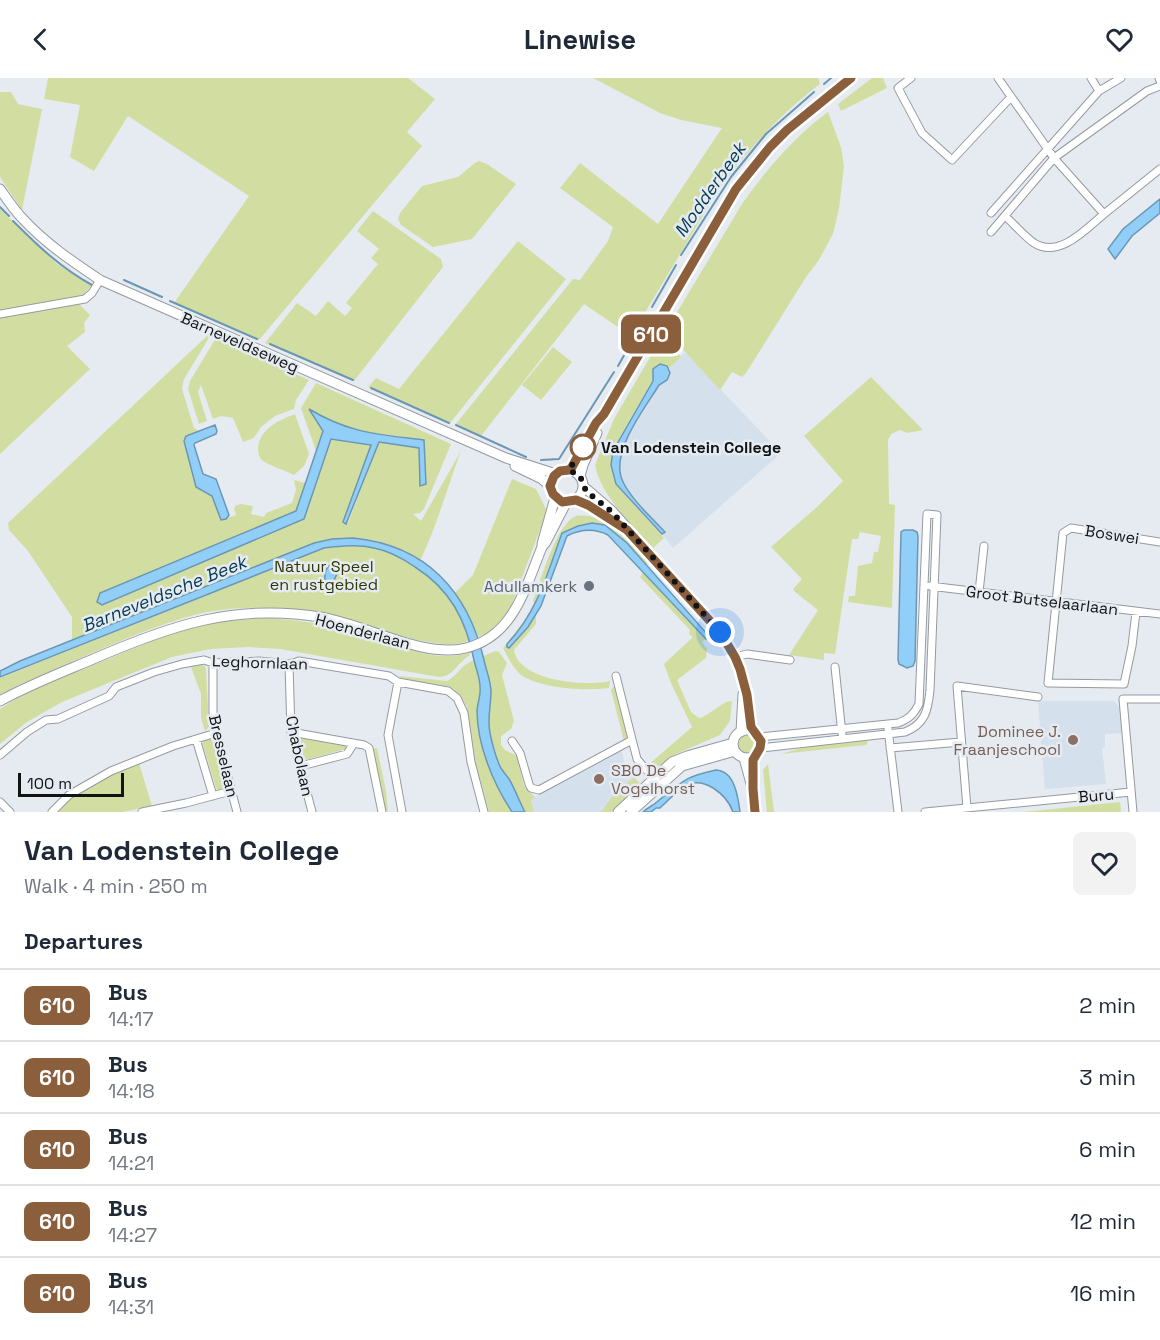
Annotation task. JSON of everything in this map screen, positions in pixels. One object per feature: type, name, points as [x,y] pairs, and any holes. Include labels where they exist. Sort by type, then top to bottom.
[{"type":"main road","points":[[575,471],[596,423],[604,414],[736,189],[787,130],[852,78]]},
{"type":"main road","name":"Barneveldseweg","points":[[0,189],[21,217],[38,234],[100,280],[506,458],[556,474]]},
{"type":"main road","name":"Barneveldseweg","points":[[506,458],[550,486]]},
{"type":"main road","points":[[575,471],[556,474],[550,486],[555,498],[588,505],[627,530]]},
{"type":"main road","points":[[575,471],[584,487],[612,512],[720,632],[735,657],[756,734],[757,752],[753,789],[755,812]]},
{"type":"main road","points":[[571,501],[581,495],[584,487]]},
{"type":"main road","name":"Hoenderlaan","points":[[542,548],[541,541],[555,498]]},
{"type":"main road","name":"Hoenderlaan","points":[[0,702],[24,688],[170,628],[226,616],[269,613],[321,617],[362,627],[434,650],[467,648],[497,633],[509,621],[560,513],[571,501]]},
{"type":"main road","points":[[744,686],[741,732],[735,738],[734,747],[744,758],[753,789]]},
{"type":"main road","points":[[741,732],[756,734]]},
{"type":"main road","points":[[631,812],[678,759],[734,747]]},
{"type":"main road","points":[[744,758],[757,752]]},
{"type":"main road","points":[[618,812],[657,782]]},
{"type":"street","points":[[911,78],[898,88],[922,133],[952,160],[1011,96]]},
{"type":"street","points":[[998,78],[1054,158],[1104,214]]},
{"type":"street","points":[[1091,78],[1099,91]]},
{"type":"street","points":[[991,213],[1099,91],[1121,78]]},
{"type":"street","points":[[991,232],[1054,158],[1147,92],[1160,86]]},
{"type":"street","points":[[1006,216],[1033,242],[1051,248],[1072,240],[1160,169]]},
{"type":"street","points":[[0,314],[85,298],[92,293],[100,280]]},
{"type":"street","points":[[756,734],[841,730],[888,724],[906,720],[915,713],[919,704],[927,514],[937,515],[926,716],[913,729],[757,752]]},
{"type":"street","name":"Boswei","points":[[1055,602],[1063,533],[1067,530],[1071,528],[1160,542]]},
{"type":"street","points":[[979,592],[984,546]]},
{"type":"street","name":"Groot Butselaarlaan","points":[[925,586],[1160,614]]},
{"type":"street","points":[[1055,602],[1048,683],[1124,684],[1136,612]]},
{"type":"street","points":[[735,657],[747,654],[790,660]]},
{"type":"street","name":"Leghornlaan","points":[[0,755],[27,732],[46,720],[58,719],[109,696],[116,687],[182,664],[204,660],[213,663],[259,661],[290,664],[296,661],[389,676],[398,682],[448,691],[460,702],[464,713],[471,762],[484,812]]},
{"type":"street","name":"Bresselaan","points":[[213,663],[213,712],[216,733],[237,812]]},
{"type":"street","name":"Chabolaan","points":[[290,664],[291,732],[312,812]]},
{"type":"street","points":[[835,667],[842,739]]},
{"type":"street","points":[[616,676],[638,761],[657,782]]},
{"type":"street","points":[[398,682],[388,735],[402,812]]},
{"type":"street","points":[[967,808],[957,686],[1038,697]]},
{"type":"street","points":[[1133,812],[1123,699],[1160,699]]},
{"type":"street","points":[[888,724],[898,812]]},
{"type":"street","points":[[291,732],[354,743],[369,748],[382,812]]},
{"type":"street","points":[[52,812],[69,795],[111,771],[216,733]]},
{"type":"street","points":[[196,739],[213,796]]},
{"type":"street","points":[[512,741],[520,753],[531,788],[539,790],[632,740]]},
{"type":"street","points":[[890,748],[960,742]]},
{"type":"street","points":[[301,766],[347,754],[354,743]]},
{"type":"street","points":[[141,812],[231,790]]},
{"type":"street","name":"Buru","points":[[925,812],[967,808],[990,809],[1131,792]]},
{"type":"street","points":[[0,801],[10,812]]},
{"type":"shaded area","name":"Van Lodenstein College","points":[[685,352],[781,453],[673,548],[626,489],[620,476],[619,458],[622,447],[659,385],[670,373],[669,368]]},
{"type":"shaded area","name":"Dominee J. Fraanjeschool","points":[[1038,701],[1114,701],[1120,708],[1122,733],[1105,734],[1105,747],[1102,748],[1106,784],[1045,789]]},
{"type":"shaded area","name":"SBO De Vogelhorst","points":[[621,749],[625,766],[634,777],[611,798],[602,812],[534,812],[531,799]]},
{"type":"green space","points":[[48,78],[408,78],[435,99],[407,132],[422,146],[259,340],[174,303],[249,196],[128,116],[94,171],[70,157],[80,105],[44,99]]},
{"type":"green space","points":[[593,78],[818,78],[820,84],[766,133],[719,189],[631,336],[584,304],[481,436],[455,425],[573,279],[580,280],[608,241],[613,227],[560,188],[580,163],[658,224],[722,128],[681,120],[660,113]]},
{"type":"green space","points":[[872,78],[883,78],[887,88],[841,111],[838,104]]},
{"type":"green space","points":[[0,92],[11,92],[18,104],[42,109],[22,210],[0,177]]},
{"type":"green space","points":[[828,112],[841,147],[844,166],[839,209],[833,234],[819,260],[746,373],[742,377],[732,372],[720,390],[675,341],[664,334],[751,191],[792,143]]},
{"type":"green space","points":[[479,161],[516,184],[472,239],[433,247],[401,225],[398,219],[400,213],[422,186],[458,177]]},
{"type":"green space","points":[[0,209],[57,264],[92,285],[84,294],[0,311]]},
{"type":"green space","points":[[373,211],[441,259],[443,267],[354,381],[265,343],[297,303],[316,316],[328,301],[345,316],[352,308],[346,303],[378,264],[371,258],[379,249],[357,231]]},
{"type":"green space","points":[[518,241],[566,279],[450,423],[368,387],[376,378],[399,389]]},
{"type":"green space","points":[[79,304],[90,315],[84,323],[85,332],[67,346],[90,369],[0,454],[0,317]]},
{"type":"green space","points":[[208,335],[210,336],[184,379],[182,389],[194,428],[199,431],[186,436],[201,491],[212,496],[221,520],[236,515],[235,506],[241,504],[253,506],[251,514],[264,517],[266,513],[292,503],[296,490],[294,480],[305,483],[296,511],[211,547],[102,605],[304,519],[331,439],[371,445],[343,522],[348,523],[379,441],[419,448],[420,486],[424,440],[353,430],[329,421],[310,409],[323,431],[316,451],[301,408],[316,383],[451,444],[424,509],[420,513],[413,514],[421,521],[461,451],[426,548],[420,561],[394,547],[369,540],[343,538],[314,543],[72,641],[72,617],[28,551],[9,530],[8,523]]},
{"type":"green space","points":[[216,338],[309,380],[296,400],[294,409],[275,416],[261,427],[254,438],[243,442],[233,418],[221,416],[213,419],[201,385],[198,392],[207,421],[199,424],[188,389],[190,381]]},
{"type":"green space","points":[[660,340],[670,345],[681,357],[653,379],[616,444],[611,465],[616,485],[664,538],[653,548],[610,498],[598,476],[595,465],[614,419]]},
{"type":"green space","points":[[553,347],[572,362],[541,400],[522,385]]},
{"type":"green space","points":[[871,377],[923,430],[907,433],[900,430],[891,434],[888,440],[889,504],[895,505],[892,608],[848,602],[849,596],[855,596],[858,566],[872,563],[874,552],[878,552],[881,536],[860,532],[858,539],[852,539],[835,654],[824,653],[824,660],[789,655],[818,610],[795,592],[793,589],[802,579],[771,547],[843,481],[804,436]]},
{"type":"green space","points":[[295,414],[309,454],[304,466],[294,475],[263,461],[258,448],[267,430],[277,422]]},
{"type":"green space","points":[[512,479],[536,489],[547,511],[512,604],[498,624],[479,637],[455,593],[473,575]]},
{"type":"green space","points":[[576,516],[587,516],[607,524],[625,539],[648,563],[646,565],[627,543],[606,525],[562,533],[535,605],[533,601],[556,541],[569,521]]},
{"type":"green space","name":"Natuur Speel en rustgebied","points":[[353,545],[379,549],[397,555],[424,573],[449,597],[461,617],[469,640],[456,644],[439,644],[397,635],[334,616],[303,611],[270,608],[219,610],[187,617],[145,631],[0,695],[0,678],[323,549]]},
{"type":"green space","points":[[643,572],[706,639],[702,642],[707,649],[706,658],[677,680],[691,712],[699,718],[703,717],[726,702],[732,701],[730,721],[720,735],[676,754],[655,771],[648,765],[692,727],[664,664],[693,637],[689,634],[690,630],[640,577]]},
{"type":"green space","points":[[528,613],[529,618],[507,644],[528,627],[536,617],[536,624],[514,650],[518,660],[527,669],[540,675],[570,682],[610,681],[609,688],[564,688],[530,680],[521,675],[503,648],[526,619]]},
{"type":"green space","points":[[270,618],[339,627],[428,654],[455,656],[469,653],[470,655],[448,675],[439,677],[280,649],[248,647],[211,649],[172,657],[62,702],[27,722],[0,744],[0,709],[27,692],[172,633],[227,621]]},
{"type":"green space","points":[[496,651],[507,663],[502,675],[514,721],[511,729],[501,736],[501,745],[505,750],[517,756],[524,786],[535,797],[531,800],[534,812],[525,812],[508,777],[502,772],[489,730],[491,691],[483,656]]},
{"type":"green space","points":[[474,660],[480,684],[481,741],[496,783],[512,812],[489,812],[476,764],[467,707],[461,696],[450,687],[401,679],[399,676],[447,681]]},
{"type":"green space","points":[[202,665],[206,670],[209,727],[205,731],[201,718],[201,694],[191,667]]},
{"type":"green space","points":[[615,685],[628,735],[624,741],[611,690]]},
{"type":"green space","points":[[743,735],[751,735],[756,740],[754,751],[743,753],[738,748],[738,740]]},
{"type":"green space","points":[[209,738],[212,740],[225,786],[224,789],[217,791],[202,742]]},
{"type":"green space","points":[[300,738],[347,747],[305,760],[298,740]]},
{"type":"green space","points":[[865,740],[868,742],[866,745],[781,754],[808,746]]},
{"type":"green space","points":[[377,748],[388,812],[385,809],[373,749]]},
{"type":"green space","points":[[139,763],[152,806],[123,812],[56,812],[85,790]]},
{"type":"green space","points":[[768,764],[774,812],[767,812],[763,770]]},
{"type":"green space","points":[[634,777],[641,785],[611,812],[601,812],[611,798]]},
{"type":"green space","points":[[1120,802],[1121,812],[1023,812]]},
{"type":"water","points":[[1160,199],[1160,213],[1132,236],[1115,259],[1108,249],[1123,229]]},
{"type":"water","points":[[660,364],[667,366],[670,373],[667,380],[659,385],[630,432],[624,445],[620,471],[623,482],[631,495],[665,532],[662,534],[616,484],[611,465],[613,451],[653,381],[653,369]]},
{"type":"water","points":[[309,409],[338,424],[365,432],[424,440],[426,484],[420,486],[419,448],[379,442],[346,524],[343,522],[371,445],[331,439],[304,519],[102,605],[97,602],[100,593],[296,511],[323,431]]},
{"type":"water","points":[[215,425],[216,434],[194,445],[203,474],[216,479],[229,515],[226,519],[221,520],[212,496],[196,487],[184,441],[186,436]]},
{"type":"water","points":[[592,523],[605,525],[627,543],[708,635],[706,639],[608,535],[588,530],[567,536],[541,606],[528,627],[509,648],[507,647],[534,605],[562,533]]},
{"type":"water","points":[[913,530],[918,536],[915,661],[913,666],[907,668],[899,664],[898,660],[901,532]]},
{"type":"water","points":[[353,538],[379,542],[402,550],[422,561],[455,593],[477,635],[489,680],[491,692],[489,728],[495,752],[525,812],[512,812],[487,763],[478,723],[479,680],[471,645],[455,607],[438,585],[427,576],[401,558],[380,549],[356,546],[324,548],[0,677],[0,671],[20,661],[314,543]]},
{"type":"water","points":[[339,561],[333,583],[325,585],[326,569]]},
{"type":"water","points":[[716,770],[722,771],[731,780],[737,792],[740,812],[733,812],[726,799],[714,788],[692,783],[675,793],[660,808],[651,812],[643,812],[684,781]]},
{"type":"waterway","name":"Modderbeek","points":[[824,84],[831,78]]},
{"type":"waterway","name":"Modderbeek","points":[[681,255],[731,177],[766,134],[814,92]]},
{"type":"waterway","name":"Modderbeek","points":[[0,207],[9,216]]},
{"type":"waterway","name":"Modderbeek","points":[[13,221],[50,256],[92,285]]},
{"type":"waterway","name":"Modderbeek","points":[[652,307],[676,265]]},
{"type":"waterway","name":"Modderbeek","points":[[124,280],[162,297]]},
{"type":"waterway","name":"Modderbeek","points":[[170,301],[257,339]]},
{"type":"waterway","name":"Modderbeek","points":[[618,366],[646,317]]},
{"type":"waterway","name":"Modderbeek","points":[[270,344],[353,380]]},
{"type":"waterway","name":"Modderbeek","points":[[541,460],[559,459],[614,372]]},
{"type":"waterway","name":"Modderbeek","points":[[371,388],[449,423]]},
{"type":"waterway","name":"Modderbeek","points":[[456,425],[526,457]]},
{"type":"bus line","name":"610","points":[[755,812],[753,760],[759,751],[761,741],[751,727],[747,695],[740,669],[720,632],[627,530],[580,501],[562,502],[555,498],[550,486],[556,474],[572,467],[736,189],[787,130],[851,78]]},
{"type":"place","name":"Van Lodenstein College","points":[[583,447]]},
{"type":"place","name":"Adullamkerk","points":[[589,586]]},
{"type":"place","name":"Dominee J. Fraanjeschool","points":[[1073,740]]},
{"type":"place","name":"SBO De Vogelhorst","points":[[599,779]]},
{"type":"route","points":[[583,447],[586,442],[569,470],[580,476],[586,491],[612,512],[720,632]]},
{"type":"water label","name":"Barneveldsche Beek","points":[[164,594]]}]
